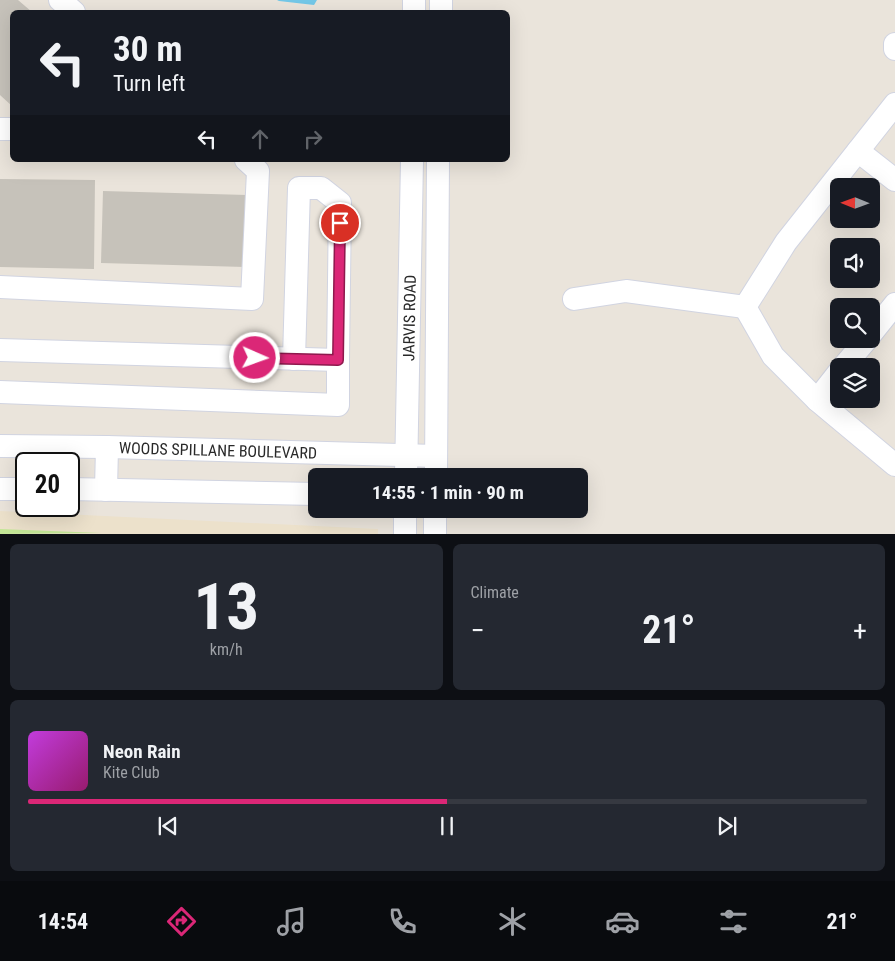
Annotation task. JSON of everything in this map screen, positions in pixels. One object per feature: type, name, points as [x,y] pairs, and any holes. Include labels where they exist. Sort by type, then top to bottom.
[{"type":"street","points":[[60,0],[72,10]]},
{"type":"street","points":[[895,44],[895,49]]},
{"type":"street","points":[[745,307],[786,242],[895,104]]},
{"type":"street","points":[[858,151],[895,180]]},
{"type":"street","points":[[0,287],[252,299],[258,171],[248,162]]},
{"type":"street","name":"JARVIS ROAD","points":[[406,466],[412,162]]},
{"type":"street","name":"JARVIS ROAD","points":[[436,466],[438,162]]},
{"type":"street","points":[[0,392],[338,406],[340,204],[321,188],[299,188],[294,359]]},
{"type":"street","points":[[574,299],[626,291],[745,307]]},
{"type":"street","points":[[880,323],[895,304]]},
{"type":"street","points":[[745,307],[773,356],[817,400],[895,465]]},
{"type":"street","points":[[851,358],[859,348]]},
{"type":"street","points":[[0,350],[338,360]]},
{"type":"street","points":[[817,400],[830,383]]},
{"type":"street","name":"WOODS SPILLANE BOULEVARD","points":[[0,446],[107,447],[406,466],[436,466]]},
{"type":"street","points":[[106,490],[107,447]]},
{"type":"street","points":[[0,488],[15,489]]},
{"type":"street","points":[[80,489],[308,494]]},
{"type":"street","points":[[405,518],[405,534]]},
{"type":"street","points":[[435,518],[435,534]]},
{"type":"shaded area","points":[[0,511],[15,512],[15,517],[80,517],[80,515],[378,529],[378,534],[0,534]]},
{"type":"green space","points":[[0,529],[101,533],[0,534]]},
{"type":"water","points":[[277,0],[317,0],[314,5]]},
{"type":"building","points":[[0,0],[18,0],[30,10],[10,10],[10,104],[0,95]]},
{"type":"building","points":[[0,179],[95,180],[94,269],[0,267]]},
{"type":"building","points":[[103,191],[247,195],[245,267],[101,263]]},
{"type":"route","points":[[255,358],[338,360],[340,223]]}]
